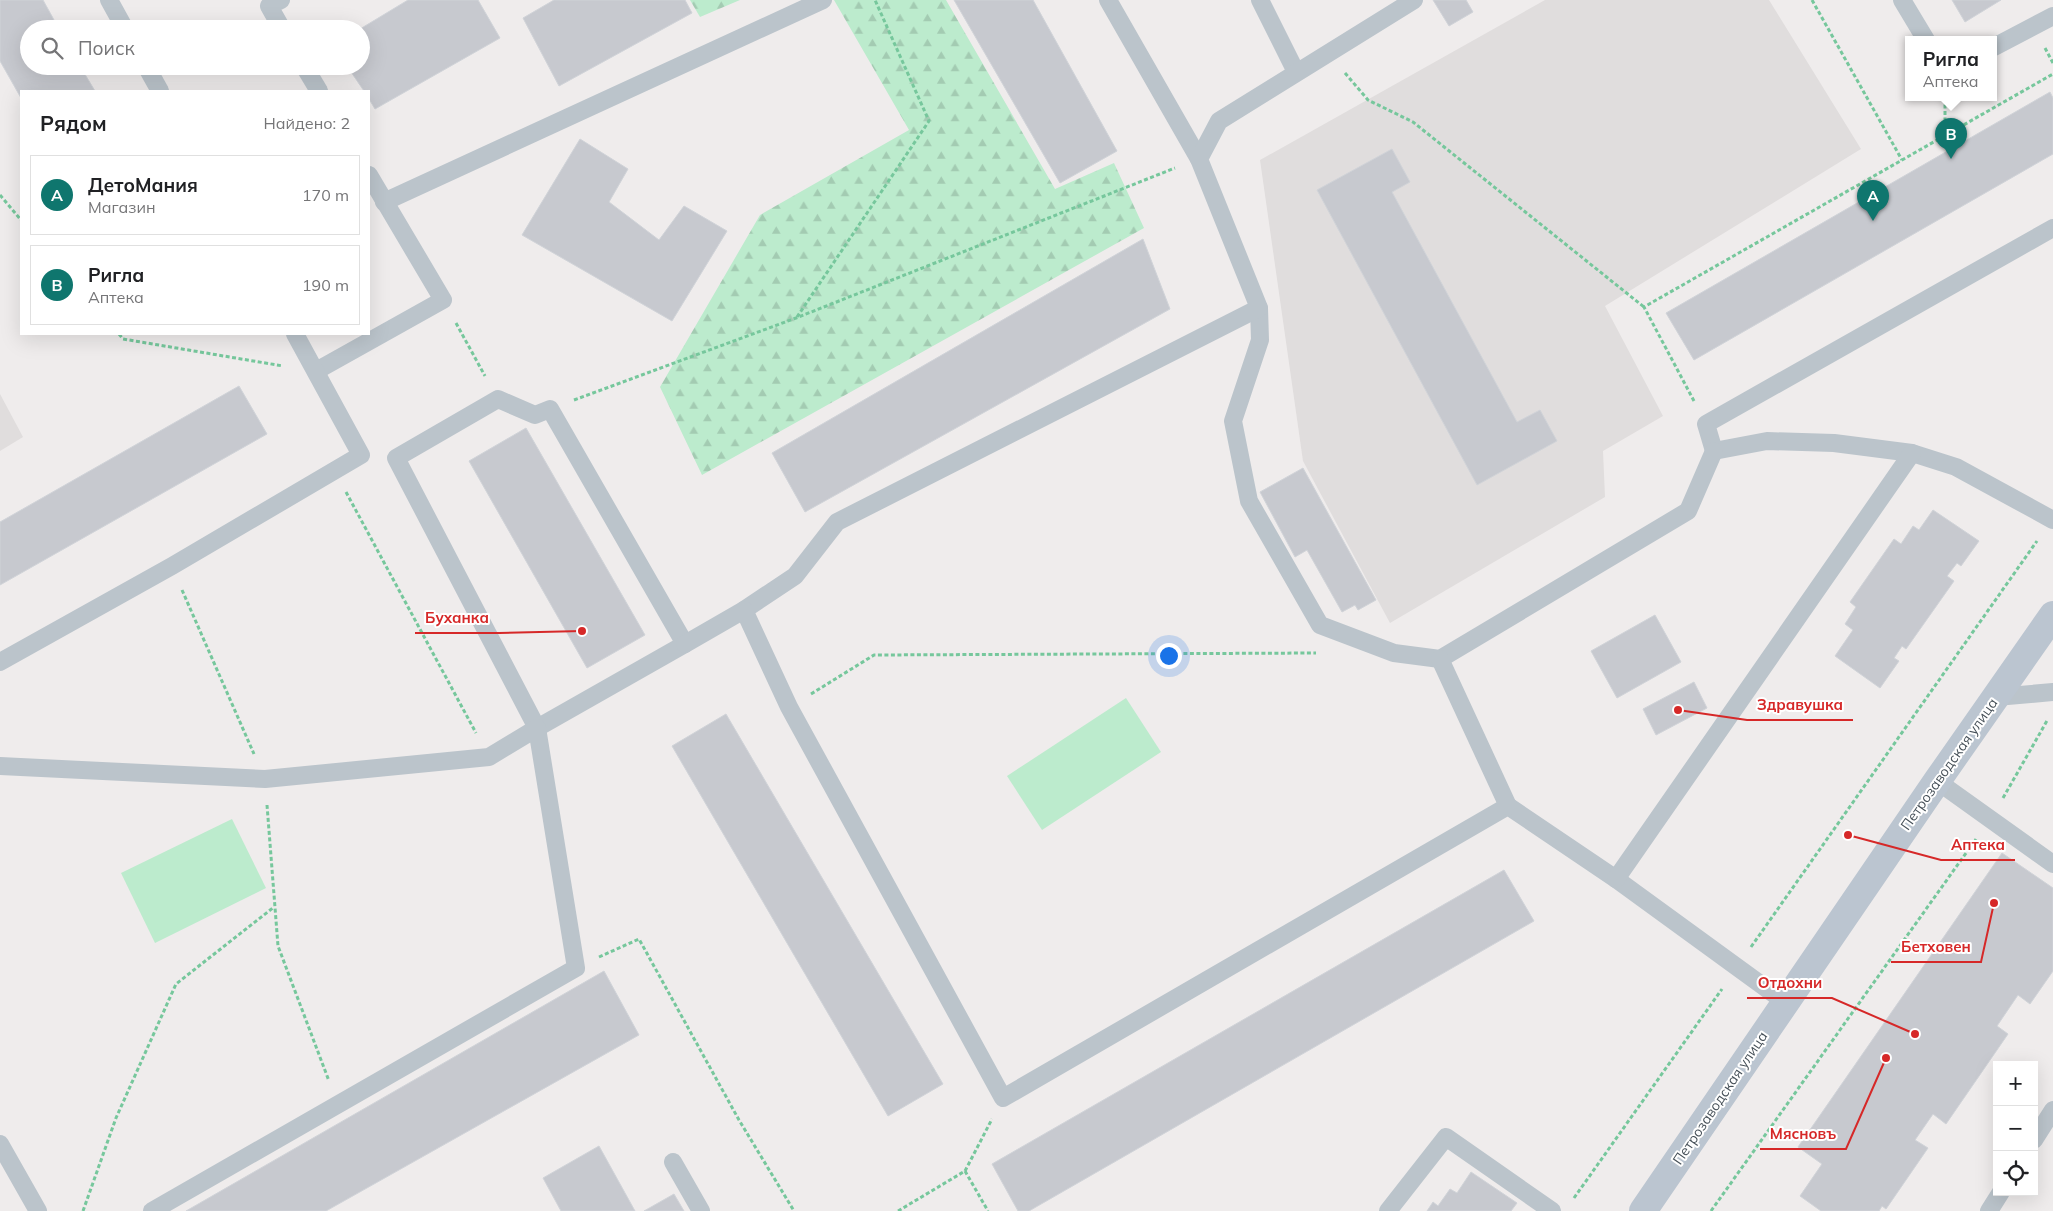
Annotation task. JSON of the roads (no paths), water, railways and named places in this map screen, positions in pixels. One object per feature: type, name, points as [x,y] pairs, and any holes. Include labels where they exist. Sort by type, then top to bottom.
[{"type":"main road","name":"Петрозаводская улица","points":[[1643,1211],[2053,615]]},
{"type":"lane","points":[[109,0],[120,20]]},
{"type":"lane","points":[[277,20],[269,6],[281,0]]},
{"type":"lane","points":[[384,202],[823,0]]},
{"type":"lane","points":[[1108,0],[1199,158],[1259,308],[1260,340],[1232,421],[1249,501],[1320,624],[1394,652],[1440,659],[1688,511],[1714,451],[1706,424],[2053,228]]},
{"type":"lane","points":[[1260,0],[1296,72]]},
{"type":"lane","points":[[1199,158],[1219,121],[1414,0]]},
{"type":"lane","points":[[1902,0],[1924,36]]},
{"type":"lane","points":[[1997,45],[2053,16]]},
{"type":"lane","points":[[151,75],[159,90]]},
{"type":"lane","points":[[309,75],[318,90]]},
{"type":"lane","points":[[316,371],[443,300],[370,177]]},
{"type":"lane","points":[[0,766],[265,779],[489,757],[744,610],[795,576],[837,522],[1259,308]]},
{"type":"lane","points":[[0,662],[172,566],[361,455],[296,335]]},
{"type":"lane","points":[[152,1211],[576,968],[537,728],[396,458],[498,399],[535,415],[550,409],[685,644]]},
{"type":"lane","points":[[1714,451],[1767,441],[1834,443],[1912,453],[1956,467],[2052,520]]},
{"type":"lane","points":[[1616,879],[1912,453]]},
{"type":"lane","points":[[744,610],[788,707],[1003,1098],[1508,806]]},
{"type":"lane","points":[[1440,659],[1508,806],[1616,879],[1785,1002]]},
{"type":"lane","points":[[1996,697],[2053,692]]},
{"type":"lane","points":[[1937,781],[2053,864]]},
{"type":"lane","points":[[2038,1134],[2053,1110]]},
{"type":"lane","points":[[1388,1211],[1446,1136],[1552,1211]]},
{"type":"lane","points":[[0,1144],[38,1211]]},
{"type":"lane","points":[[673,1162],[701,1211]]},
{"type":"lane","points":[[1989,1211],[1998,1196]]},
{"type":"place","name":"Ригла","points":[[1951,159]]},
{"type":"place","name":"ДетоМания","points":[[1873,221]]},
{"type":"place","name":"Буханка","points":[[582,631]]},
{"type":"place","name":"Здравушка","points":[[1678,710]]},
{"type":"place","name":"Аптека","points":[[1848,835]]},
{"type":"place","name":"Бетховен","points":[[1994,903]]},
{"type":"place","name":"Отдохни","points":[[1915,1034]]},
{"type":"place","name":"Мясновъ","points":[[1886,1058]]}]
